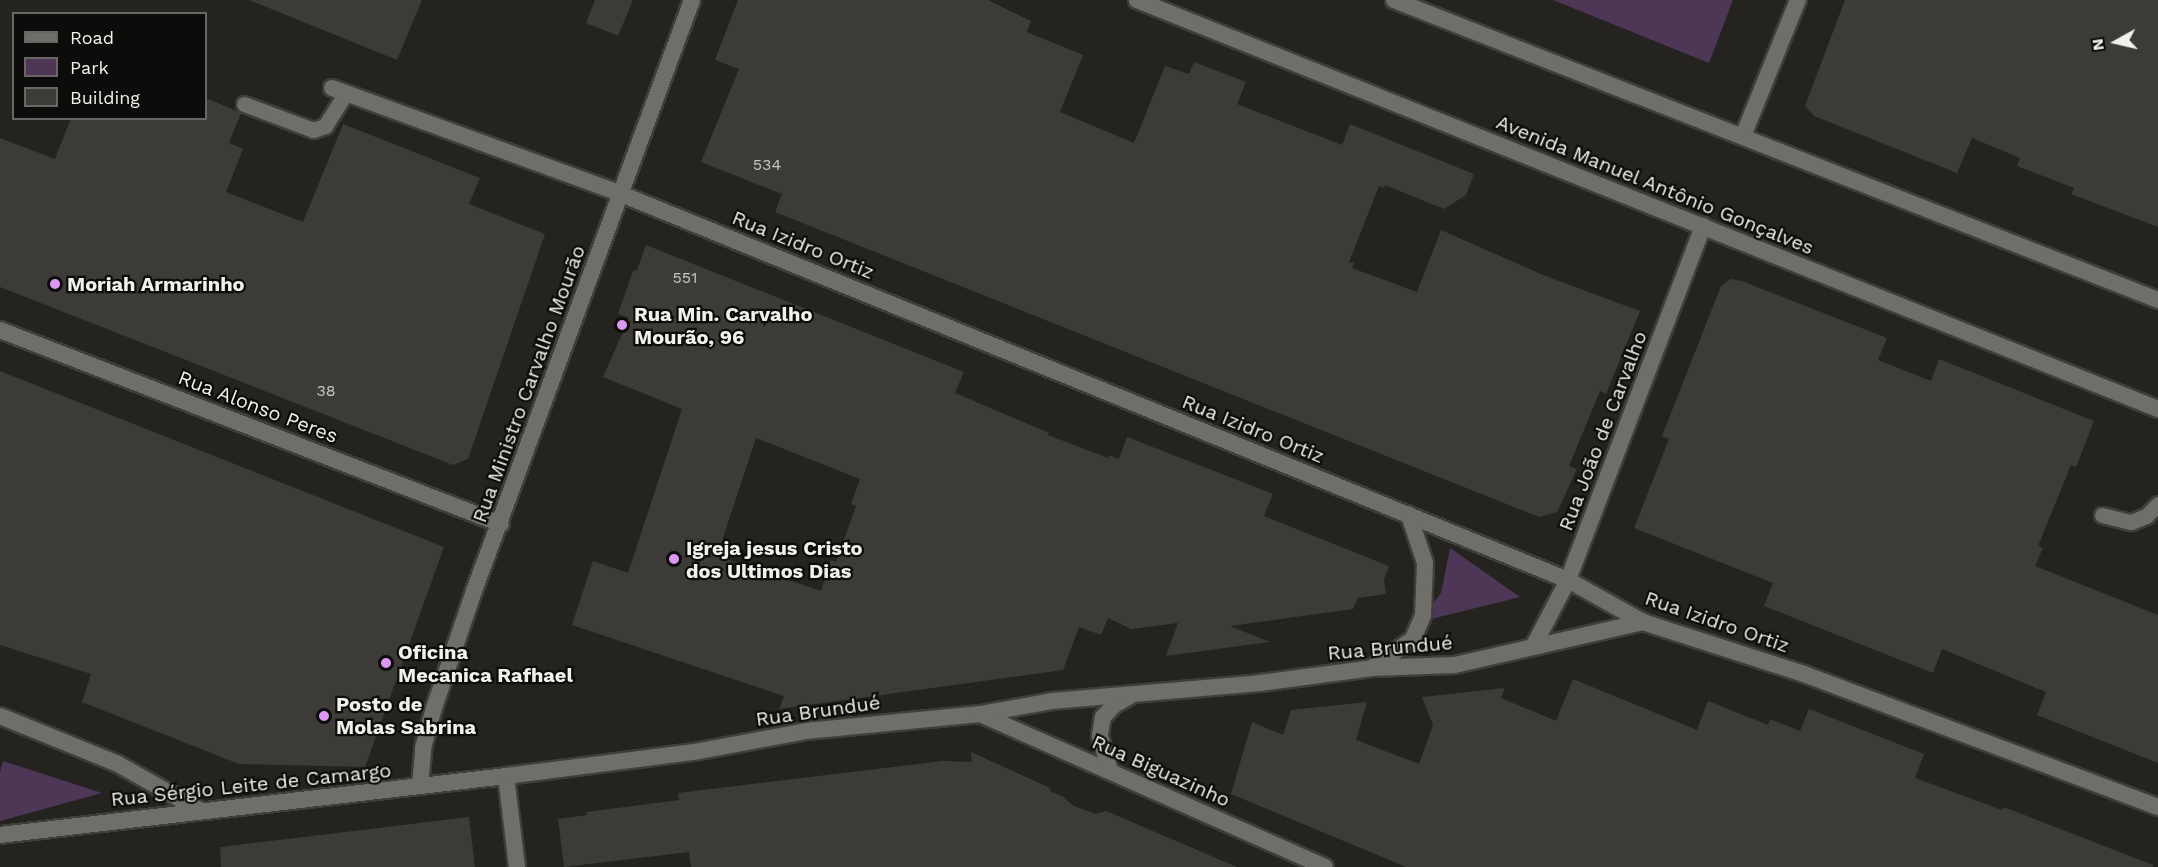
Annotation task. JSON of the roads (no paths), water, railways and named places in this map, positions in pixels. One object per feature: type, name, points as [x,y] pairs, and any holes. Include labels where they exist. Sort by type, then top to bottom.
[{"type":"street","name":"Rua Ministro Carvalho Mourão","points":[[420,786],[423,748],[434,708],[692,0]]},
{"type":"street","name":"Avenida Manuel Antônio Gonçalves","points":[[1137,0],[2158,408]]},
{"type":"street","points":[[1394,0],[2158,300]]},
{"type":"street","points":[[1743,136],[1798,0]]},
{"type":"street","name":"Rua Izidro Ortiz","points":[[339,90],[621,194],[1569,580],[1643,622],[1804,674],[2158,807]]},
{"type":"street","name":"Rua João de Carvalho","points":[[1533,647],[1569,580],[1703,226]]},
{"type":"street","name":"Rua Alonso Peres","points":[[0,330],[501,524]]},
{"type":"street","points":[[1372,668],[1413,639],[1423,615],[1425,563],[1409,515]]},
{"type":"street","name":"Rua Brundué","points":[[506,776],[694,752],[806,731],[980,714],[1052,701],[1260,683],[1372,668],[1455,665],[1643,622]]},
{"type":"street","name":"Rua Brundué","points":[[1110,771],[1100,735],[1103,717],[1114,705],[1136,693]]},
{"type":"street","name":"Rua Biguazinho","points":[[980,714],[1325,867]]},
{"type":"street","points":[[0,716],[118,764],[201,811]]},
{"type":"street","points":[[506,776],[517,867]]},
{"type":"street","name":"Rua Sérgio Leite de Camargo","points":[[0,835],[506,776]]},
{"type":"lane","points":[[244,104],[314,130],[325,126],[339,90]]},
{"type":"lane","points":[[2102,515],[2131,522],[2146,516],[2158,504]]},
{"type":"place","name":"Moriah Armarinho","points":[[55,284]]},
{"type":"place","name":"Rua Min. Carvalho Mourão, 96","points":[[622,325]]},
{"type":"place","name":"Igreja jesus Cristo dos Ultimos Dias","points":[[674,559]]},
{"type":"place","name":"Oficina Mecanica Rafhael","points":[[386,663]]},
{"type":"place","name":"Posto de Molas Sabrina","points":[[324,716]]}]
